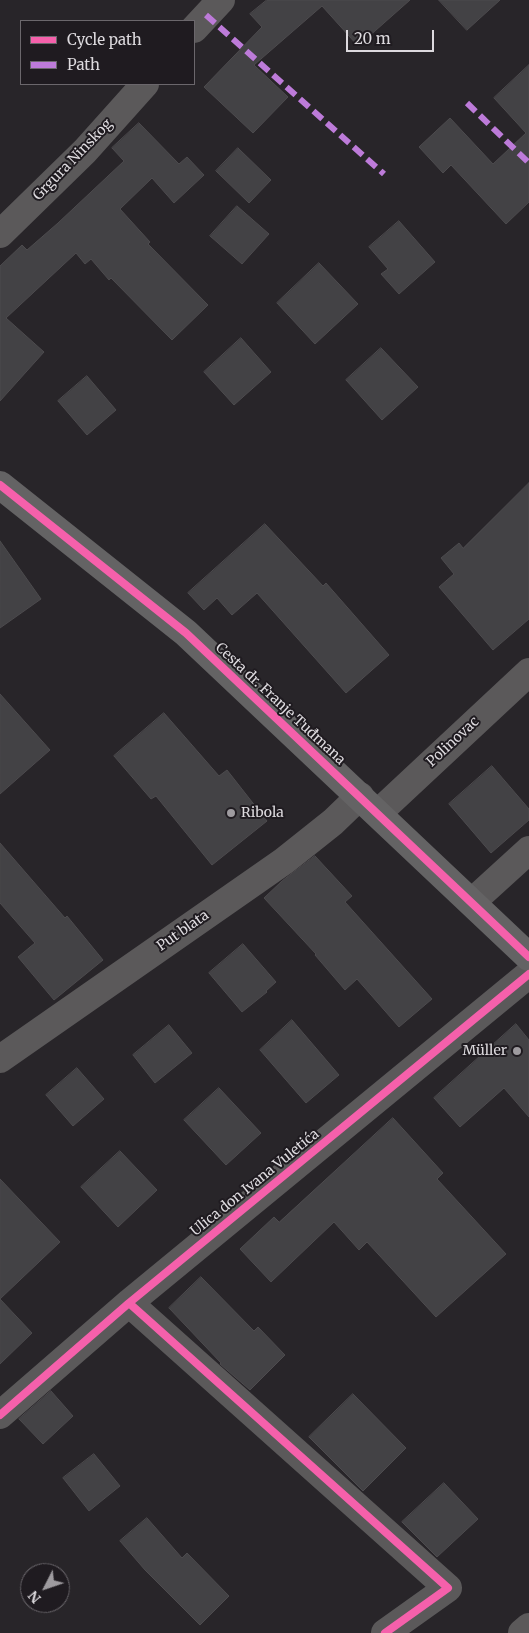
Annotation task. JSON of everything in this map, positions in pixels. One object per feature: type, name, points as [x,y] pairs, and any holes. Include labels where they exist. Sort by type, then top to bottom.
[{"type":"main road","name":"Cesta dr. Franje Tuđmana","points":[[0,485],[186,633],[529,957]]},
{"type":"street","points":[[195,28],[221,0]]},
{"type":"street","name":"Grgura Ninskog","points":[[0,234],[85,151],[144,85]]},
{"type":"street","name":"Polinovac","points":[[369,805],[529,672]]},
{"type":"street","name":"Put blata","points":[[0,1059],[284,861],[333,822],[369,805]]},
{"type":"street","points":[[472,902],[529,850]]},
{"type":"street","name":"Ulica don Ivana Vuletića","points":[[0,1415],[129,1303],[529,974]]},
{"type":"street","points":[[129,1303],[448,1588],[385,1633]]},
{"type":"street","points":[[522,1633],[529,1627]]},
{"type":"building","points":[[267,0],[410,0],[358,46],[322,6],[254,65],[288,97],[253,133],[204,87],[262,27],[250,14]]},
{"type":"building","points":[[439,0],[500,0],[467,30]]},
{"type":"building","points":[[529,65],[529,202],[506,224],[451,165],[443,173],[419,147],[450,118],[493,164],[526,133],[494,98]]},
{"type":"building","points":[[139,123],[179,164],[187,157],[204,175],[174,203],[152,178],[120,209],[150,242],[148,244],[208,305],[172,340],[111,278],[109,280],[91,259],[85,264],[76,253],[6,318],[44,352],[0,401],[0,266],[22,245],[27,250],[124,161],[112,148]]},
{"type":"building","points":[[238,148],[271,180],[249,203],[216,171]]},
{"type":"building","points":[[237,206],[269,234],[242,264],[210,236]]},
{"type":"building","points":[[399,221],[435,262],[399,294],[381,274],[388,269],[369,247]]},
{"type":"building","points":[[319,263],[358,304],[315,344],[277,303]]},
{"type":"building","points":[[241,338],[271,372],[234,405],[204,372]]},
{"type":"building","points":[[381,348],[418,387],[382,420],[346,380]]},
{"type":"building","points":[[87,376],[116,410],[87,435],[58,401]]},
{"type":"building","points":[[529,483],[529,619],[493,650],[439,587],[454,574],[441,558],[459,543],[463,548]]},
{"type":"building","points":[[265,524],[323,586],[326,583],[389,655],[346,693],[257,593],[232,615],[217,598],[204,610],[188,593]]},
{"type":"building","points":[[0,541],[41,599],[0,628]]},
{"type":"building","points":[[0,694],[50,750],[0,794]]},
{"type":"building","points":[[164,713],[219,776],[227,770],[267,821],[212,865],[156,796],[151,799],[114,756]]},
{"type":"building","points":[[492,766],[529,809],[529,820],[491,853],[449,804]]},
{"type":"building","points":[[0,843],[65,918],[67,916],[103,960],[54,1000],[18,957],[35,943],[0,903]]},
{"type":"building","points":[[315,856],[352,896],[345,902],[432,999],[399,1027],[357,979],[345,990],[316,954],[264,898],[282,881]]},
{"type":"building","points":[[243,944],[276,982],[267,992],[242,1012],[209,973]]},
{"type":"building","points":[[292,1020],[339,1075],[306,1103],[260,1050]]},
{"type":"building","points":[[516,1024],[529,1040],[529,1117],[504,1088],[460,1127],[434,1098]]},
{"type":"building","points":[[169,1025],[192,1053],[155,1083],[133,1055]]},
{"type":"building","points":[[77,1068],[104,1099],[73,1126],[46,1095]]},
{"type":"building","points":[[219,1088],[261,1133],[226,1165],[184,1120]]},
{"type":"building","points":[[393,1118],[443,1173],[437,1179],[506,1254],[436,1317],[367,1242],[359,1250],[334,1222],[271,1282],[240,1249],[274,1217],[279,1222]]},
{"type":"building","points":[[120,1151],[157,1190],[118,1227],[81,1187]]},
{"type":"building","points":[[0,1179],[60,1242],[0,1299]]},
{"type":"building","points":[[201,1277],[254,1331],[258,1327],[285,1355],[250,1390],[220,1364],[169,1308]]},
{"type":"building","points":[[0,1299],[32,1333],[0,1364]]},
{"type":"building","points":[[51,1391],[73,1416],[43,1444],[19,1419]]},
{"type":"building","points":[[353,1394],[406,1448],[363,1491],[309,1437]]},
{"type":"building","points":[[94,1454],[120,1486],[89,1511],[63,1478]]},
{"type":"building","points":[[444,1483],[478,1519],[437,1557],[402,1522]]},
{"type":"building","points":[[147,1518],[182,1558],[187,1553],[229,1596],[200,1625],[145,1570],[120,1541]]},
{"type":"marked path","points":[[206,15],[384,174]]},
{"type":"marked path","points":[[467,103],[529,163]]},
{"type":"cycle path","points":[[0,485],[186,633],[529,957]]},
{"type":"cycle path","points":[[0,1415],[129,1303],[529,974]]},
{"type":"cycle path","points":[[129,1303],[448,1588],[385,1633]]},
{"type":"place","name":"Ribola","points":[[231,813]]},
{"type":"place","name":"Müller","points":[[517,1051]]}]
